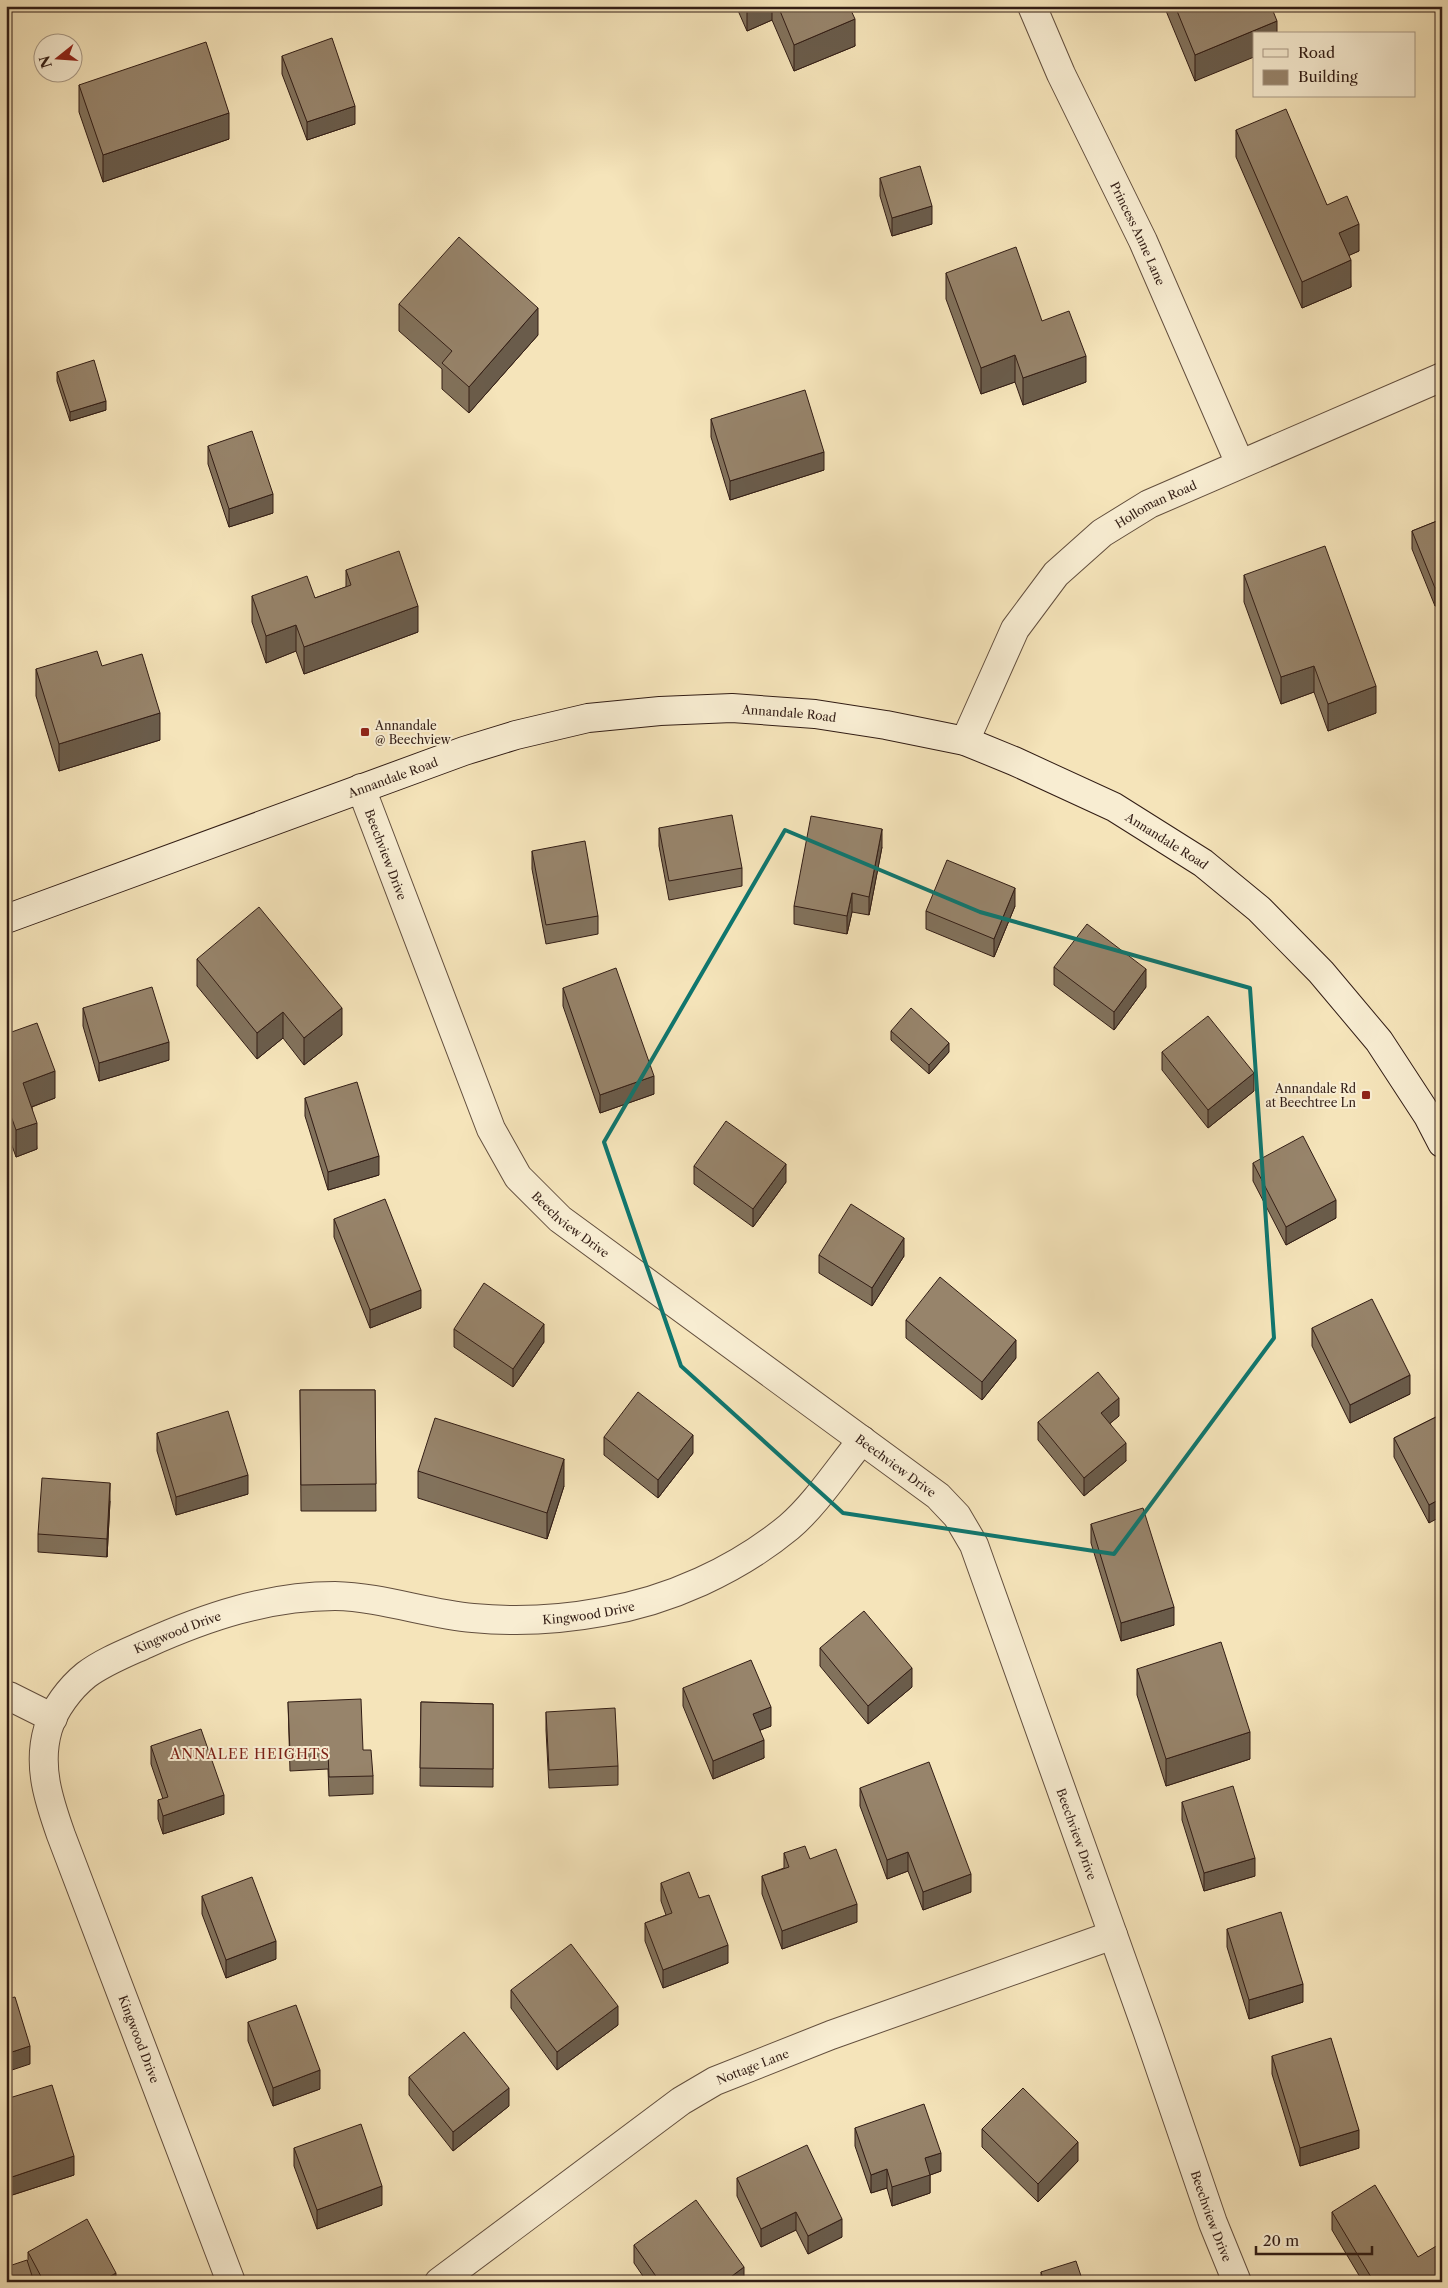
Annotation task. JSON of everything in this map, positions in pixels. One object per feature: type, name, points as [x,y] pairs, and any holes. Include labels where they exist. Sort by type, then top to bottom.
[{"type":"street","name":"Princess Anne Lane","points":[[1032,6],[1061,74],[1126,205],[1240,464]]},
{"type":"street","name":"Holloman Road","points":[[965,741],[1014,629],[1056,574],[1102,533],[1149,504],[1442,377]]},
{"type":"street","name":"Annandale Road","points":[[6,919],[361,788],[516,735],[588,718],[660,711],[732,708],[815,714],[886,725],[965,741],[1014,761],[1114,806],[1203,863],[1259,909],[1321,972],[1379,1041],[1435,1113],[1442,1143]]},
{"type":"street","name":"Beechview Drive","points":[[361,788],[491,1129],[518,1177],[560,1219],[938,1496],[957,1516],[974,1545],[1214,2223],[1237,2282]]},
{"type":"street","name":"Kingwood Drive","points":[[231,2282],[61,1835],[46,1790],[44,1752],[53,1718],[66,1695],[87,1675],[123,1654],[224,1612],[292,1598],[337,1596],[472,1618],[540,1620],[604,1612],[661,1597],[712,1576],[748,1556],[789,1527],[862,1440]]},
{"type":"street","points":[[9,1696],[53,1718]]},
{"type":"street","name":"Nottage Lane","points":[[439,2282],[681,2101],[715,2081],[831,2035],[1112,1935]]},
{"type":"highlighted area","points":[[785,830],[980,912],[1250,988],[1274,1338],[1114,1554],[843,1513],[681,1366],[604,1142]]},
{"type":"building","points":[[778,6],[849,6],[855,19],[794,45]]},
{"type":"building","points":[[1175,6],[1271,6],[1277,21],[1195,55]]},
{"type":"building","points":[[332,38],[355,106],[307,122],[282,56]]},
{"type":"building","points":[[206,42],[229,113],[103,155],[79,85]]},
{"type":"building","points":[[1286,109],[1327,205],[1347,196],[1359,224],[1339,233],[1351,260],[1302,282],[1236,130]]},
{"type":"building","points":[[920,166],[932,206],[892,218],[880,178]]},
{"type":"building","points":[[459,237],[538,308],[469,387],[442,363],[452,351],[399,304]]},
{"type":"building","points":[[1016,247],[1042,321],[1069,311],[1086,356],[1023,378],[1015,355],[981,368],[946,273]]},
{"type":"building","points":[[94,360],[106,401],[70,412],[57,372]]},
{"type":"building","points":[[805,390],[824,452],[730,481],[711,419]]},
{"type":"building","points":[[252,431],[273,494],[229,509],[208,446]]},
{"type":"building","points":[[1442,519],[1442,585],[1435,588],[1412,531]]},
{"type":"building","points":[[1325,546],[1376,686],[1328,704],[1314,666],[1281,677],[1244,575]]},
{"type":"building","points":[[399,551],[418,606],[304,647],[296,625],[266,636],[252,596],[307,576],[315,598],[351,585],[346,570]]},
{"type":"building","points":[[97,651],[102,666],[142,654],[160,713],[59,744],[36,669]]},
{"type":"building","points":[[732,815],[742,868],[669,881],[659,828]]},
{"type":"building","points":[[811,816],[882,829],[869,897],[852,893],[847,916],[794,906]]},
{"type":"building","points":[[585,841],[598,916],[546,925],[532,851]]},
{"type":"building","points":[[947,860],[1015,888],[994,939],[926,911]]},
{"type":"building","points":[[259,907],[342,1008],[304,1038],[283,1012],[257,1033],[197,959]]},
{"type":"building","points":[[1087,924],[1146,969],[1114,1012],[1054,967]]},
{"type":"building","points":[[616,968],[654,1076],[600,1095],[563,988]]},
{"type":"building","points":[[152,987],[169,1042],[99,1063],[83,1008]]},
{"type":"building","points":[[911,1008],[949,1043],[929,1065],[891,1031]]},
{"type":"building","points":[[1208,1016],[1254,1073],[1208,1110],[1162,1052]]},
{"type":"building","points":[[37,1023],[55,1071],[23,1083],[37,1123],[16,1130],[11,1116],[6,1118],[6,1034]]},
{"type":"building","points":[[357,1082],[379,1156],[328,1172],[305,1098]]},
{"type":"building","points":[[726,1121],[786,1164],[753,1209],[694,1166]]},
{"type":"building","points":[[1303,1136],[1336,1200],[1286,1227],[1253,1163]]},
{"type":"building","points":[[385,1199],[421,1290],[370,1310],[334,1219]]},
{"type":"building","points":[[851,1204],[904,1238],[872,1288],[819,1255]]},
{"type":"building","points":[[940,1277],[1016,1340],[982,1382],[906,1320]]},
{"type":"building","points":[[484,1283],[544,1324],[513,1369],[454,1329]]},
{"type":"building","points":[[1372,1299],[1410,1375],[1350,1405],[1312,1328]]},
{"type":"building","points":[[1098,1372],[1119,1398],[1101,1413],[1126,1443],[1084,1478],[1038,1422]]},
{"type":"building","points":[[300,1390],[375,1390],[376,1484],[301,1485]]},
{"type":"building","points":[[638,1392],[693,1435],[658,1480],[604,1437]]},
{"type":"building","points":[[228,1411],[248,1475],[176,1497],[157,1433]]},
{"type":"building","points":[[1442,1414],[1442,1498],[1429,1505],[1394,1438]]},
{"type":"building","points":[[435,1418],[564,1459],[547,1513],[418,1471]]},
{"type":"building","points":[[42,1478],[110,1483],[107,1539],[38,1534]]},
{"type":"building","points":[[1143,1508],[1174,1607],[1121,1623],[1091,1524]]},
{"type":"building","points":[[1442,1587],[1442,1597],[1438,1589]]},
{"type":"building","points":[[864,1611],[912,1668],[868,1706],[820,1648]]},
{"type":"building","points":[[1221,1642],[1250,1732],[1166,1759],[1137,1669]]},
{"type":"building","points":[[751,1660],[771,1707],[753,1714],[764,1740],[713,1761],[683,1688]]},
{"type":"building","points":[[361,1699],[363,1750],[371,1750],[373,1776],[329,1777],[328,1751],[290,1753],[288,1702]]},
{"type":"building","points":[[421,1702],[493,1704],[493,1769],[420,1768]]},
{"type":"building","points":[[615,1708],[618,1766],[549,1770],[546,1712]]},
{"type":"building","points":[[201,1729],[224,1795],[163,1816],[158,1800],[168,1797],[151,1746]]},
{"type":"building","points":[[929,1762],[971,1874],[923,1892],[908,1852],[887,1860],[860,1788]]},
{"type":"building","points":[[1233,1786],[1255,1858],[1204,1873],[1182,1802]]},
{"type":"building","points":[[805,1846],[810,1859],[836,1849],[857,1904],[782,1931],[762,1876],[789,1867],[784,1853]]},
{"type":"building","points":[[689,1872],[699,1898],[709,1895],[728,1945],[663,1970],[645,1923],[672,1913],[661,1883]]},
{"type":"building","points":[[252,1877],[276,1941],[226,1960],[202,1896]]},
{"type":"building","points":[[1281,1912],[1303,1984],[1249,2000],[1227,1929]]},
{"type":"building","points":[[571,1944],[618,2006],[557,2052],[511,1990]]},
{"type":"building","points":[[15,1997],[30,2046],[6,2054],[6,1999]]},
{"type":"building","points":[[296,2005],[320,2070],[273,2088],[248,2022]]},
{"type":"building","points":[[464,2032],[509,2088],[453,2132],[409,2077]]},
{"type":"building","points":[[1331,2038],[1359,2130],[1300,2148],[1272,2056]]},
{"type":"building","points":[[52,2085],[74,2156],[6,2179],[6,2142],[11,2141],[6,2128],[6,2099]]},
{"type":"building","points":[[1023,2088],[1078,2142],[1038,2184],[982,2129]]},
{"type":"building","points":[[924,2104],[941,2153],[925,2158],[930,2175],[892,2187],[887,2169],[871,2175],[855,2128]]},
{"type":"building","points":[[361,2124],[382,2186],[317,2210],[294,2148]]},
{"type":"building","points":[[807,2145],[842,2219],[808,2236],[796,2212],[761,2229],[737,2178]]},
{"type":"building","points":[[1375,2185],[1418,2257],[1438,2245],[1442,2252],[1442,2279],[1438,2282],[1374,2282],[1332,2212]]},
{"type":"building","points":[[696,2200],[744,2267],[724,2282],[660,2282],[634,2245]]},
{"type":"building","points":[[87,2219],[116,2273],[100,2282],[44,2282],[28,2252]]},
{"type":"building","points":[[27,2260],[34,2282],[6,2282],[6,2267]]},
{"type":"building","points":[[1076,2261],[1083,2282],[1044,2282],[1041,2272]]},
{"type":"place","name":"Annandale @ Beechview","points":[[365,732]]},
{"type":"place","name":"Annandale Rd at Beechtree Ln","points":[[1366,1095]]},
{"type":"district","name":"ANNALEE HEIGHTS","points":[[250,1754]]}]
